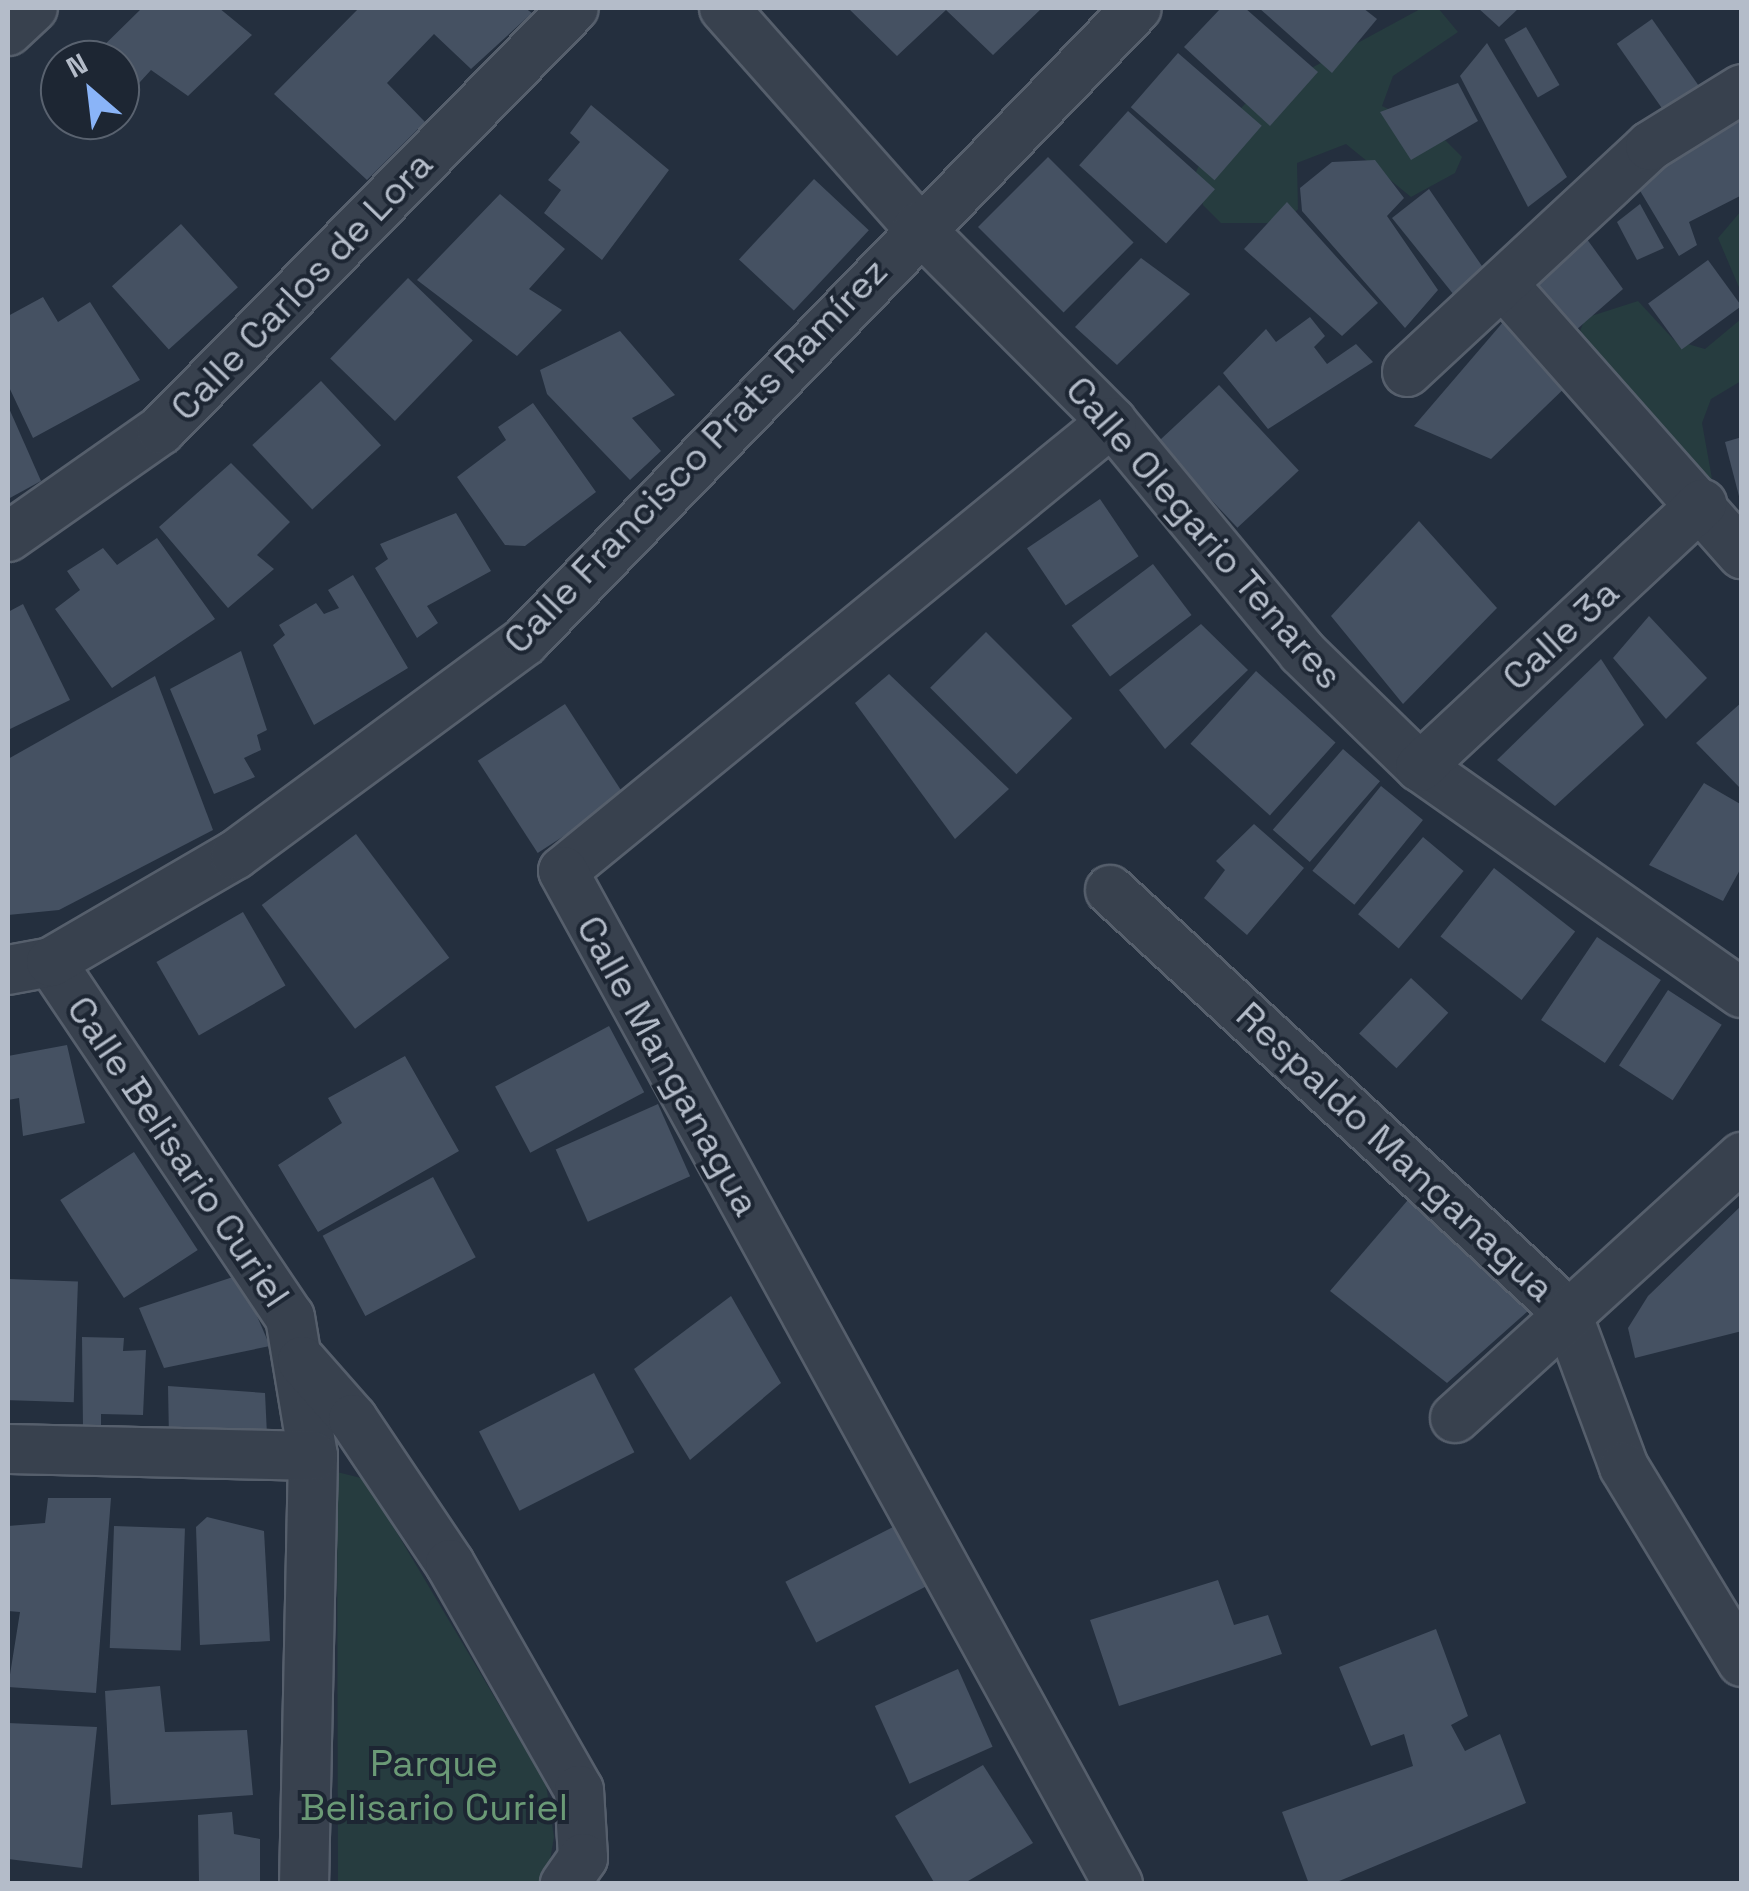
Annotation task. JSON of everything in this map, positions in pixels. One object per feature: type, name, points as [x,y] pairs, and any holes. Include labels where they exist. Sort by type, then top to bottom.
[{"type":"street","points":[[8,32],[33,8]]},
{"type":"street","name":"Calle Carlos de Lora","points":[[8,537],[161,430],[574,8]]},
{"type":"street","name":"Calle Olegario Tenares","points":[[724,8],[918,227],[1112,422],[1302,652],[1420,767],[1742,992]]},
{"type":"street","name":"Calle Francisco Prats Ramírez","points":[[29,966],[235,854],[525,641],[918,227],[1137,8]]},
{"type":"street","points":[[1407,372],[1650,146],[1742,89]]},
{"type":"street","points":[[1503,284],[1702,504],[1742,554]]},
{"type":"street","name":"Calle Manganagua","points":[[1112,422],[563,871],[1118,1884]]},
{"type":"street","name":"Calle 3a","points":[[1420,767],[1702,504]]},
{"type":"street","name":"Respaldo Manganagua","points":[[1110,890],[1566,1310],[1624,1467],[1742,1662]]},
{"type":"street","name":"Calle Belisario Curiel","points":[[29,966],[290,1317],[302,1362],[313,1456],[304,1884]]},
{"type":"street","points":[[1454,1418],[1566,1310],[1742,1157]]},
{"type":"street","points":[[302,1362],[354,1420],[450,1564],[579,1790],[583,1858],[564,1884]]},
{"type":"street","points":[[8,1449],[313,1456]]},
{"type":"green space","points":[[1422,8],[1438,8],[1458,32],[1393,76],[1382,106],[1438,133],[1462,157],[1455,173],[1411,197],[1346,144],[1297,163],[1298,209],[1286,223],[1221,223],[1203,205],[1196,172],[1211,139],[1245,104]]},
{"type":"green space","points":[[1741,211],[1741,292],[1718,238]]},
{"type":"green space","points":[[1638,301],[1674,340],[1705,349],[1741,319],[1741,381],[1711,399],[1702,423],[1716,501],[1576,342],[1585,318]]},
{"type":"green space","name":"Parque Belisario Curiel","points":[[337,1472],[365,1479],[546,1784],[554,1837],[546,1883],[338,1883]]},
{"type":"building","points":[[142,8],[219,8],[252,35],[188,96],[151,70],[140,82],[140,40],[109,40]]},
{"type":"building","points":[[359,8],[525,8],[532,13],[471,69],[434,34],[387,83],[425,122],[367,180],[274,94]]},
{"type":"building","points":[[848,8],[1042,8],[993,55],[946,10],[897,56]]},
{"type":"building","points":[[1221,8],[1245,8],[1318,72],[1270,126],[1184,47]]},
{"type":"building","points":[[1259,8],[1363,8],[1377,19],[1332,73]]},
{"type":"building","points":[[1478,8],[1519,8],[1499,27]]},
{"type":"building","points":[[1652,19],[1700,87],[1664,112],[1617,44]]},
{"type":"building","points":[[1526,27],[1560,85],[1538,98],[1504,40]]},
{"type":"building","points":[[1487,43],[1567,177],[1528,207],[1460,76]]},
{"type":"building","points":[[1178,53],[1262,126],[1215,180],[1131,107]]},
{"type":"building","points":[[1458,83],[1478,121],[1411,160],[1380,112]]},
{"type":"building","points":[[591,105],[669,170],[602,260],[544,213],[561,190],[548,180],[580,142],[570,133]]},
{"type":"building","points":[[1128,111],[1215,189],[1166,244],[1079,165]]},
{"type":"building","points":[[1742,115],[1742,195],[1689,222],[1697,245],[1679,256],[1633,179]]},
{"type":"building","points":[[1048,157],[1134,243],[1064,313],[978,227]]},
{"type":"building","points":[[1375,160],[1404,198],[1387,216],[1438,290],[1405,328],[1302,211],[1300,188],[1332,162]]},
{"type":"building","points":[[814,179],[869,230],[794,311],[739,259]]},
{"type":"building","points":[[1429,189],[1484,269],[1454,295],[1392,218]]},
{"type":"building","points":[[500,194],[565,249],[529,289],[562,310],[517,356],[417,280]]},
{"type":"building","points":[[1287,202],[1378,303],[1342,336],[1244,249]]},
{"type":"building","points":[[1640,204],[1664,248],[1637,260],[1617,222]]},
{"type":"building","points":[[181,224],[238,287],[169,349],[112,286]]},
{"type":"building","points":[[1584,235],[1623,289],[1568,337],[1533,292],[1534,263]]},
{"type":"building","points":[[1141,258],[1190,294],[1117,365],[1075,327]]},
{"type":"building","points":[[1708,260],[1742,306],[1682,350],[1648,303]]},
{"type":"building","points":[[408,278],[473,341],[395,421],[330,359]]},
{"type":"building","points":[[43,297],[58,322],[90,302],[140,380],[33,438],[8,385],[8,316]]},
{"type":"building","points":[[1310,317],[1325,336],[1314,347],[1327,364],[1356,344],[1373,362],[1268,429],[1223,373],[1266,329],[1276,342]]},
{"type":"building","points":[[1504,321],[1573,380],[1491,459],[1414,426]]},
{"type":"building","points":[[620,331],[675,395],[632,418],[661,451],[630,480],[547,394],[540,370]]},
{"type":"building","points":[[321,381],[381,445],[312,509],[252,445]]},
{"type":"building","points":[[1219,385],[1299,471],[1237,528],[1158,442]]},
{"type":"building","points":[[533,403],[596,492],[525,546],[505,545],[457,477],[506,440],[498,427]]},
{"type":"building","points":[[8,406],[41,481],[8,499]]},
{"type":"building","points":[[1742,437],[1742,500],[1740,500],[1725,442]]},
{"type":"building","points":[[231,463],[290,522],[257,555],[274,569],[228,608],[159,527]]},
{"type":"building","points":[[1100,499],[1139,556],[1066,605],[1027,548]]},
{"type":"building","points":[[456,513],[491,571],[427,606],[438,623],[417,638],[375,568],[388,559],[380,544]]},
{"type":"building","points":[[1419,521],[1497,608],[1403,704],[1331,616]]},
{"type":"building","points":[[157,538],[215,619],[112,688],[55,609],[80,590],[67,571],[103,548],[117,565]]},
{"type":"building","points":[[1153,564],[1192,615],[1110,676],[1072,625]]},
{"type":"building","points":[[353,575],[408,668],[314,725],[273,645],[285,635],[279,625],[316,603],[324,614],[339,608],[328,590]]},
{"type":"building","points":[[23,604],[70,700],[8,730],[8,612]]},
{"type":"building","points":[[1649,616],[1707,678],[1666,719],[1613,658]]},
{"type":"building","points":[[1201,624],[1248,670],[1165,749],[1119,690]]},
{"type":"building","points":[[986,632],[1072,718],[1016,774],[930,688]]},
{"type":"building","points":[[241,651],[267,730],[257,735],[261,750],[244,758],[255,777],[214,794],[170,689]]},
{"type":"building","points":[[1601,659],[1644,725],[1555,806],[1497,760]]},
{"type":"building","points":[[1256,671],[1336,743],[1270,815],[1190,744]]},
{"type":"building","points":[[889,674],[1009,789],[955,839],[855,703]]},
{"type":"building","points":[[155,676],[213,830],[59,910],[8,915],[8,759]]},
{"type":"building","points":[[1742,702],[1742,790],[1696,743]]},
{"type":"building","points":[[565,704],[625,796],[538,853],[478,761]]},
{"type":"building","points":[[1343,749],[1380,781],[1310,862],[1273,830]]},
{"type":"building","points":[[1704,783],[1742,805],[1742,866],[1723,901],[1649,865]]},
{"type":"building","points":[[1381,786],[1423,820],[1354,905],[1312,871]]},
{"type":"building","points":[[1254,824],[1304,868],[1247,935],[1204,898],[1225,870],[1216,861]]},
{"type":"building","points":[[356,834],[449,958],[355,1029],[262,905]]},
{"type":"building","points":[[1423,837],[1464,871],[1399,948],[1358,914]]},
{"type":"building","points":[[1494,868],[1575,931],[1522,1000],[1440,937]]},
{"type":"building","points":[[243,912],[286,986],[199,1036],[156,962]]},
{"type":"building","points":[[1597,937],[1661,980],[1605,1063],[1541,1020]]},
{"type":"building","points":[[1411,978],[1448,1013],[1396,1068],[1359,1034]]},
{"type":"building","points":[[1668,990],[1722,1025],[1673,1100],[1619,1065]]},
{"type":"building","points":[[609,1026],[644,1092],[530,1153],[495,1087]]},
{"type":"building","points":[[67,1045],[85,1123],[23,1136],[19,1098],[8,1100],[8,1056]]},
{"type":"building","points":[[405,1056],[459,1151],[318,1232],[278,1165],[342,1123],[328,1098]]},
{"type":"building","points":[[658,1104],[690,1176],[588,1222],[556,1150]]},
{"type":"building","points":[[134,1152],[198,1250],[124,1298],[60,1200]]},
{"type":"building","points":[[433,1177],[476,1257],[365,1316],[323,1236]]},
{"type":"building","points":[[1413,1194],[1528,1311],[1447,1383],[1330,1291]]},
{"type":"building","points":[[1742,1205],[1742,1331],[1635,1358],[1628,1328],[1648,1296]]},
{"type":"building","points":[[239,1275],[270,1346],[164,1368],[139,1308]]},
{"type":"building","points":[[8,1279],[78,1281],[74,1402],[8,1400]]},
{"type":"building","points":[[731,1296],[781,1383],[690,1460],[634,1369]]},
{"type":"building","points":[[82,1337],[124,1338],[123,1351],[146,1350],[143,1415],[101,1414],[101,1428],[83,1429]]},
{"type":"building","points":[[594,1373],[634,1452],[519,1511],[479,1432]]},
{"type":"building","points":[[168,1386],[265,1393],[267,1435],[169,1438]]},
{"type":"building","points":[[48,1498],[111,1498],[96,1693],[8,1687],[20,1612],[8,1611],[8,1526],[45,1523]]},
{"type":"building","points":[[207,1517],[264,1531],[270,1641],[200,1645],[196,1527]]},
{"type":"building","points":[[114,1526],[185,1528],[181,1650],[110,1648]]},
{"type":"building","points":[[895,1526],[926,1587],[816,1642],[785,1582]]},
{"type":"building","points":[[1218,1580],[1234,1625],[1268,1615],[1282,1654],[1119,1706],[1090,1620]]},
{"type":"building","points":[[1436,1629],[1468,1716],[1451,1725],[1465,1751],[1500,1734],[1526,1803],[1332,1884],[1309,1884],[1282,1812],[1413,1766],[1404,1734],[1371,1746],[1339,1667]]},
{"type":"building","points":[[958,1669],[993,1747],[909,1784],[875,1706]]},
{"type":"building","points":[[160,1686],[165,1732],[247,1730],[253,1795],[111,1805],[105,1691]]},
{"type":"building","points":[[8,1723],[97,1727],[82,1868],[8,1859]]},
{"type":"building","points":[[983,1765],[1033,1843],[963,1884],[935,1884],[895,1816]]},
{"type":"building","points":[[232,1812],[234,1834],[260,1839],[260,1884],[199,1884],[198,1815]]}]
